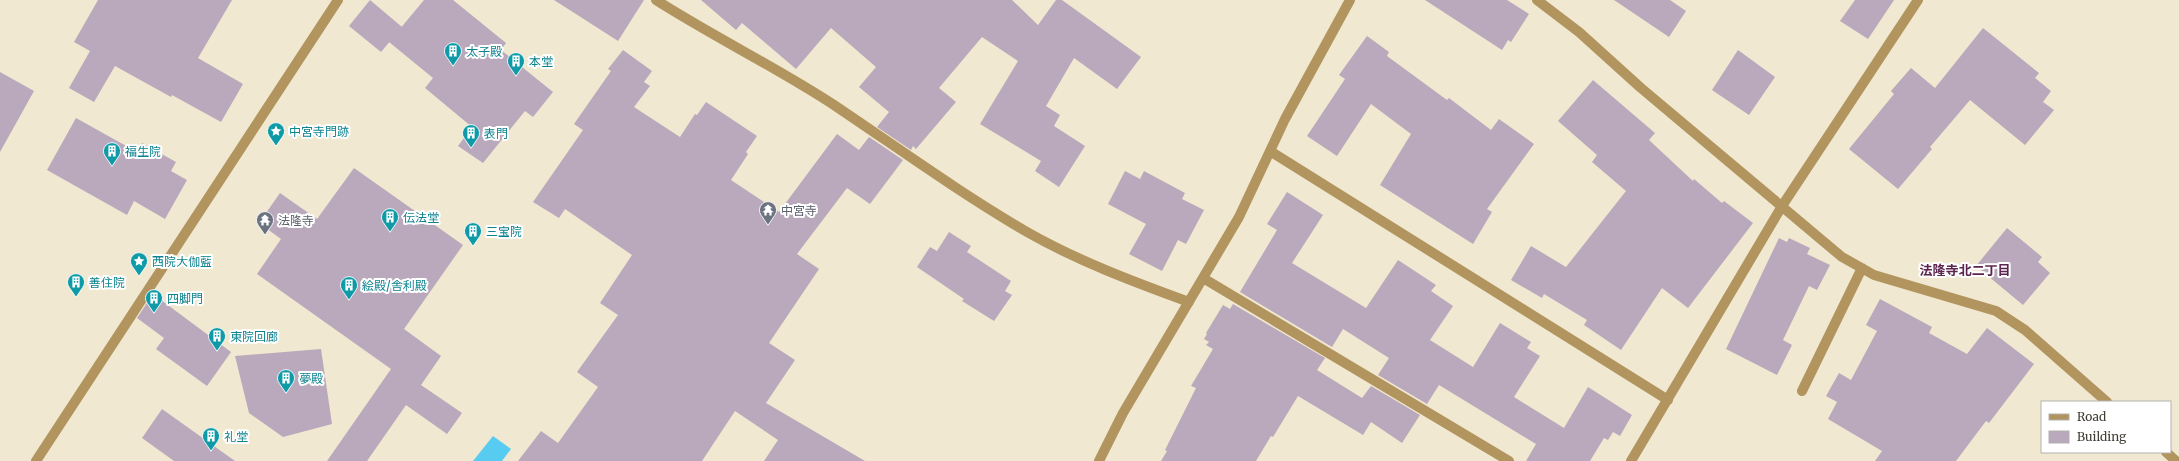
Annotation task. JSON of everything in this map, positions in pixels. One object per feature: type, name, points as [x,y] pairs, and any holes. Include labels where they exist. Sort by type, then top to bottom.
[{"type":"street","points":[[36,461],[338,0]]},
{"type":"street","points":[[656,0],[695,25],[747,53],[833,105],[949,184],[1029,233],[1110,272],[1189,302]]},
{"type":"street","points":[[1099,461],[1122,413],[1239,217],[1285,118],[1350,0]]},
{"type":"street","points":[[1537,0],[1579,32],[1641,88],[1842,256],[1874,275],[1996,311],[2025,330],[2106,401]]},
{"type":"street","points":[[1631,461],[1782,206],[1918,0]]},
{"type":"street","points":[[1270,151],[1668,400]]},
{"type":"street","points":[[1802,391],[1862,268]]},
{"type":"street","points":[[1203,278],[1509,461]]},
{"type":"street","points":[[2167,453],[2176,461]]},
{"type":"water","points":[[493,436],[511,449],[502,461],[473,461]]},
{"type":"building","points":[[98,0],[232,0],[198,58],[243,84],[221,122],[172,95],[171,97],[115,66],[94,102],[69,88],[90,51],[74,42]]},
{"type":"building","points":[[370,0],[402,27],[381,52],[349,26]]},
{"type":"building","points":[[424,0],[453,0],[506,43],[501,50],[553,92],[533,117],[525,111],[483,163],[458,146],[472,127],[425,88],[433,78],[389,42]]},
{"type":"building","points":[[554,0],[644,0],[618,41]]},
{"type":"building","points":[[701,0],[1012,0],[1038,25],[1056,0],[1062,0],[1141,57],[1117,89],[1074,58],[1046,106],[1060,115],[1054,126],[1085,146],[1059,187],[1035,171],[1041,161],[980,124],[1018,61],[982,37],[939,88],[956,102],[916,149],[913,146],[911,150],[877,127],[889,112],[859,87],[876,67],[831,28],[796,69],[742,23],[736,30]]},
{"type":"building","points":[[1425,0],[1507,0],[1529,14],[1511,42],[1508,40],[1502,50]]},
{"type":"building","points":[[1614,0],[1670,0],[1686,11],[1669,37]]},
{"type":"building","points":[[1855,0],[1894,0],[1868,39],[1840,21]]},
{"type":"building","points":[[1983,28],[2039,73],[2035,78],[2051,91],[2043,102],[2054,110],[2025,145],[1970,100],[1930,147],[1932,149],[1898,189],[1849,149],[1894,94],[1891,91],[1911,68],[1935,88]]},
{"type":"building","points":[[1367,36],[1389,52],[1387,56],[1447,100],[1449,98],[1491,130],[1499,119],[1534,144],[1487,209],[1492,212],[1473,244],[1380,185],[1411,134],[1371,104],[1337,156],[1307,136],[1345,79],[1339,75]]},
{"type":"building","points":[[623,50],[652,71],[644,82],[650,86],[634,107],[680,137],[695,114],[697,115],[706,102],[757,136],[746,152],[748,154],[731,180],[779,212],[837,134],[859,150],[869,137],[903,160],[870,204],[847,188],[797,254],[819,269],[769,343],[795,360],[766,403],[865,461],[764,461],[778,440],[735,411],[702,461],[518,461],[541,431],[558,443],[598,387],[577,372],[618,315],[600,303],[632,255],[565,209],[559,218],[533,202],[583,130],[574,124],[611,71],[608,69]]},
{"type":"building","points":[[1738,50],[1775,77],[1749,115],[1712,90]]},
{"type":"building","points":[[0,72],[34,91],[0,152]]},
{"type":"building","points":[[1593,80],[1655,133],[1649,140],[1693,181],[1694,179],[1722,203],[1724,201],[1753,223],[1688,308],[1662,288],[1621,350],[1584,325],[1587,320],[1544,294],[1542,298],[1511,280],[1531,246],[1566,267],[1626,191],[1592,162],[1597,155],[1558,121]]},
{"type":"building","name":"福生院","points":[[76,118],[137,152],[142,143],[176,162],[171,171],[187,180],[165,219],[134,201],[127,215],[47,170]]},
{"type":"building","points":[[354,168],[463,245],[404,329],[441,356],[421,385],[462,413],[447,434],[406,405],[367,461],[327,461],[391,369],[257,274],[281,239],[259,223],[280,193],[317,219]]},
{"type":"building","points":[[1125,171],[1140,179],[1144,171],[1185,193],[1182,199],[1204,210],[1186,244],[1178,240],[1162,271],[1129,254],[1146,224],[1108,204]]},
{"type":"building","points":[[1287,192],[1323,215],[1292,263],[1366,308],[1398,260],[1436,285],[1431,291],[1453,306],[1430,340],[1473,367],[1500,323],[1531,342],[1527,348],[1540,356],[1514,397],[1564,428],[1588,387],[1632,415],[1620,436],[1613,432],[1608,440],[1604,438],[1590,461],[1526,461],[1536,444],[1439,385],[1427,404],[1378,375],[1389,358],[1343,329],[1332,347],[1240,292],[1277,230],[1267,224]]},
{"type":"building","points":[[2007,228],[2042,257],[2038,262],[2050,273],[2023,305],[1976,266]]},
{"type":"building","points":[[949,232],[971,246],[967,252],[1011,281],[1005,291],[1012,295],[994,321],[962,301],[964,299],[917,267],[930,247],[937,251]]},
{"type":"building","points":[[1779,238],[1787,242],[1789,238],[1810,248],[1807,254],[1830,265],[1817,290],[1809,286],[1783,340],[1792,345],[1777,375],[1726,349]]},
{"type":"building","points":[[153,294],[231,352],[207,386],[156,349],[164,338],[137,318]]},
{"type":"building","points":[[1880,299],[1932,327],[1929,333],[1967,354],[1987,328],[2034,364],[1989,423],[1986,421],[1956,461],[1875,461],[1882,451],[1828,419],[1837,402],[1826,396],[1839,373],[1851,380],[1877,331],[1866,325]]},
{"type":"building","points":[[1233,304],[1325,358],[1317,370],[1362,398],[1371,386],[1420,415],[1402,443],[1371,422],[1363,435],[1298,396],[1273,437],[1271,436],[1256,461],[1161,461],[1196,388],[1191,386],[1213,349],[1206,345],[1209,342],[1204,339],[1207,334],[1206,333],[1223,305],[1230,309]]},
{"type":"building","name":"夢殿","points":[[321,349],[332,424],[283,437],[249,413],[235,356]]},
{"type":"building","points":[[162,409],[235,461],[174,461],[142,438]]},
{"type":"place","name":"太子殿","points":[[453,66]]},
{"type":"place","name":"本堂","points":[[516,76]]},
{"type":"place","name":"中宮寺門跡","points":[[276,146]]},
{"type":"place","name":"表門","points":[[471,148]]},
{"type":"place","name":"福生院","points":[[112,166]]},
{"type":"place","name":"中宮寺","points":[[768,225]]},
{"type":"place","name":"伝法堂","points":[[390,232]]},
{"type":"place","name":"法隆寺","points":[[265,235]]},
{"type":"place","name":"三宝院","points":[[473,246]]},
{"type":"place","name":"西院大伽藍","points":[[139,276]]},
{"type":"place","name":"善住院","points":[[76,297]]},
{"type":"place","name":"絵殿/舎利殿","points":[[349,300]]},
{"type":"place","name":"四脚門","points":[[154,313]]},
{"type":"place","name":"東院回廊","points":[[217,351]]},
{"type":"place","name":"夢殿","points":[[286,393]]},
{"type":"place","name":"礼堂","points":[[211,451]]},
{"type":"district","name":"法隆寺北二丁目","points":[[1965,270]]}]
